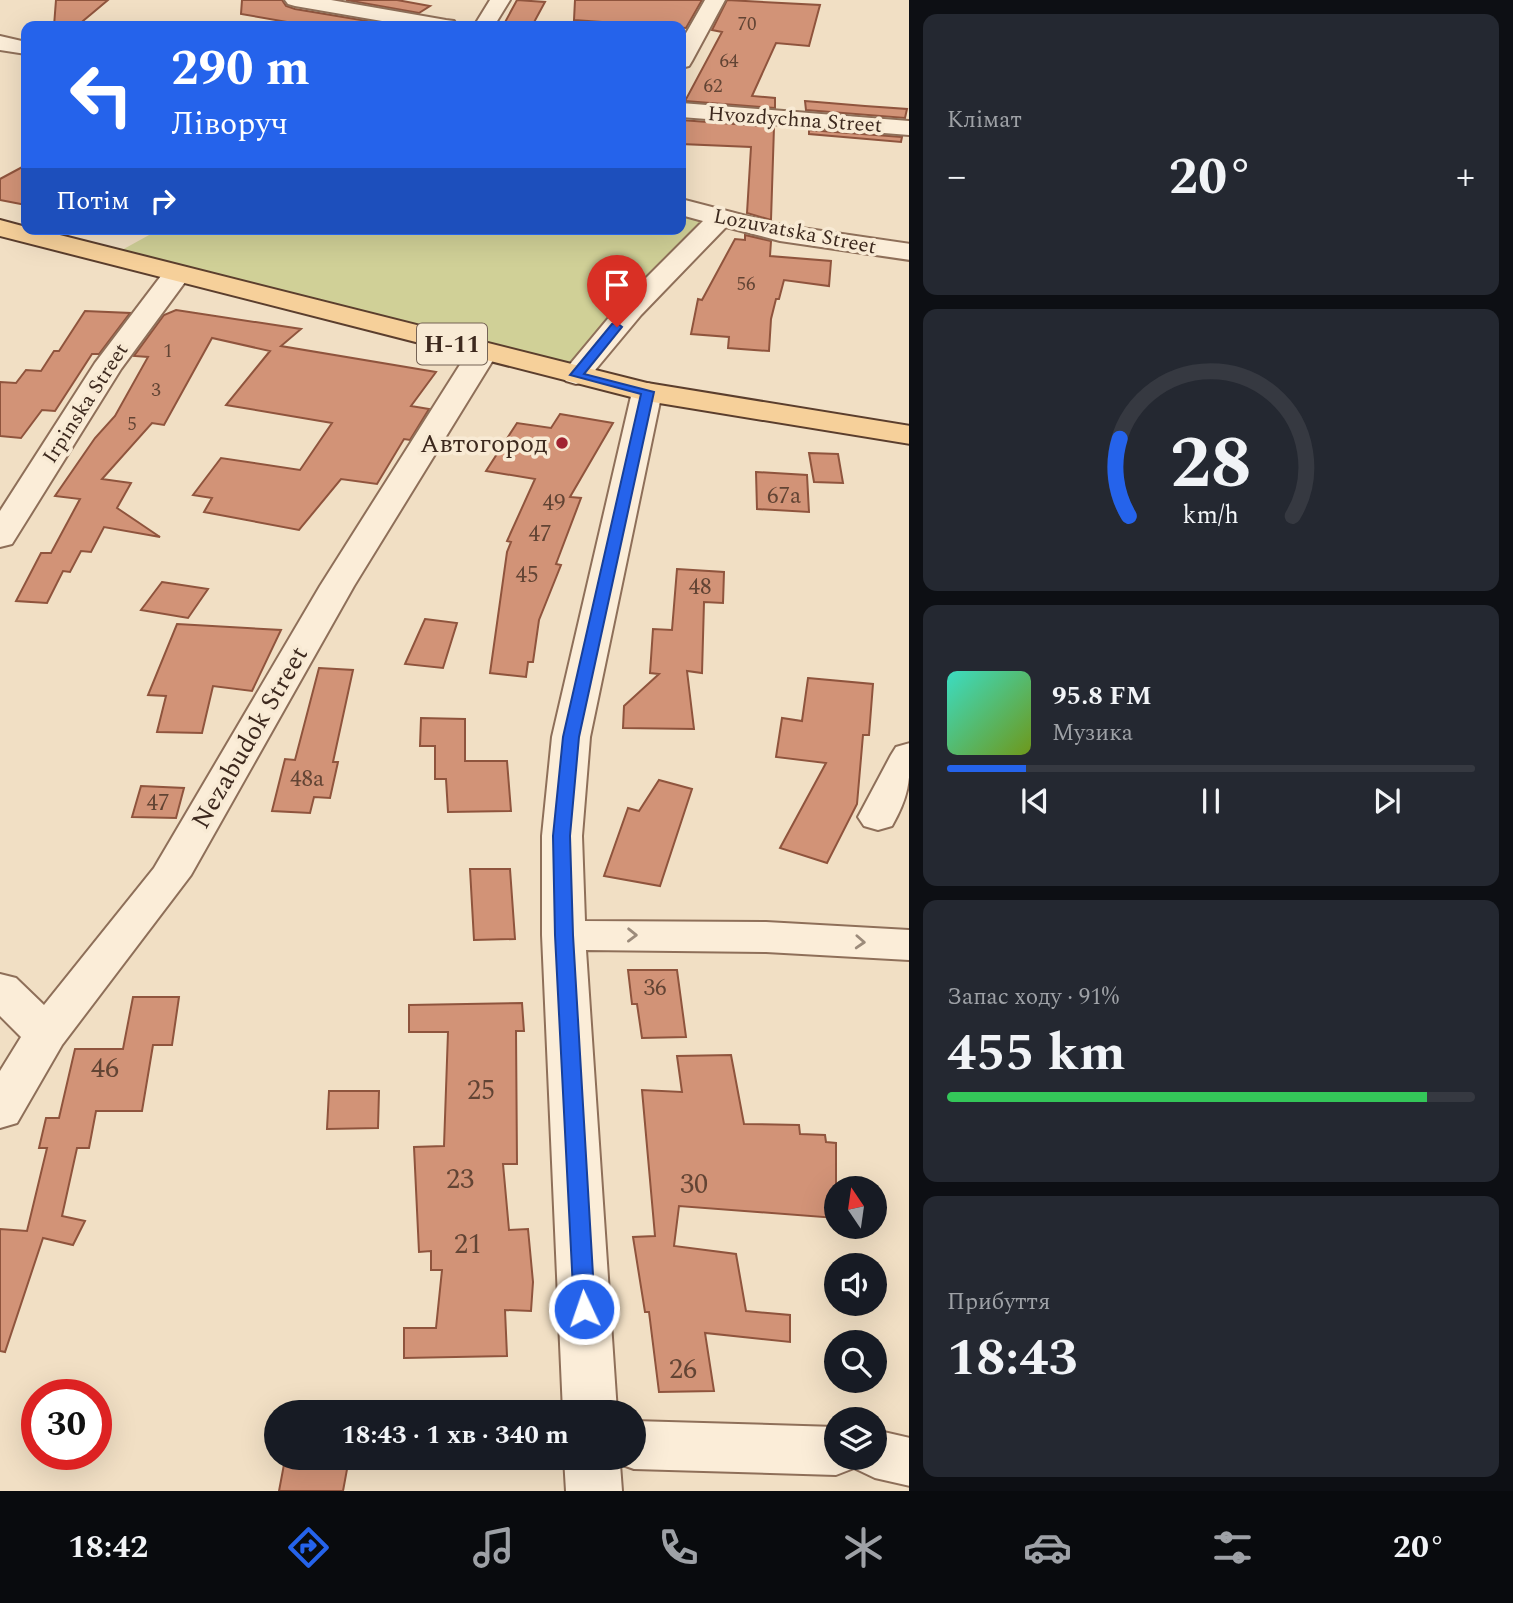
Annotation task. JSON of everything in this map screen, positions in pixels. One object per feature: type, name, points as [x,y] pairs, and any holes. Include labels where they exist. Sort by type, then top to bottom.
[{"type":"main road","name":"Н-11","points":[[0,228],[21,233]]},
{"type":"main road","name":"Н-11","points":[[27,235],[647,392],[909,435]]},
{"type":"street","points":[[296,0],[417,21]]},
{"type":"street","points":[[487,21],[500,0]]},
{"type":"street","points":[[686,52],[715,0]]},
{"type":"street","points":[[0,43],[21,47]]},
{"type":"street","name":"Hvozdychna Street","points":[[686,110],[909,128]]},
{"type":"street","name":"Lozuvatska Street","points":[[686,209],[719,219],[817,240],[909,252]]},
{"type":"street","points":[[576,375],[631,309],[719,219]]},
{"type":"street","name":"Irpinska Street","points":[[0,537],[108,365],[144,313],[177,274]]},
{"type":"street","name":"Nezabudok Street","points":[[0,1111],[46,1034],[170,875],[337,586],[483,352]]},
{"type":"street","points":[[589,1400],[564,935],[562,836],[571,737],[647,392]]},
{"type":"street","points":[[878,817],[909,755]]},
{"type":"street","points":[[564,935],[766,937],[909,945]]},
{"type":"street","points":[[0,989],[46,1034]]},
{"type":"street","points":[[646,1445],[824,1451]]},
{"type":"street","points":[[887,1457],[909,1462]]},
{"type":"street","points":[[593,1470],[594,1491]]},
{"type":"green space","points":[[686,209],[719,219],[576,375],[111,256],[149,235],[686,235]]},
{"type":"building","points":[[56,0],[108,0],[83,21],[54,21]]},
{"type":"building","points":[[242,0],[282,0],[286,6],[295,9],[367,21],[281,21],[241,14]]},
{"type":"building","points":[[346,0],[397,0],[430,6],[419,13]]},
{"type":"building","points":[[517,0],[545,2],[535,21],[506,21]]},
{"type":"building","points":[[575,0],[702,0],[686,28],[686,21],[574,20]]},
{"type":"building","points":[[727,0],[820,5],[809,46],[776,43],[752,96],[775,98],[775,108],[686,101],[722,32],[712,30]]},
{"type":"building","points":[[805,101],[907,109],[905,118],[806,110]]},
{"type":"building","points":[[686,120],[774,127],[771,220],[747,213],[751,147],[686,144]]},
{"type":"building","points":[[809,130],[902,137],[901,142],[809,134]]},
{"type":"building","points":[[21,168],[21,204],[0,200],[0,179]]},
{"type":"building","points":[[745,235],[771,241],[770,256],[831,261],[829,286],[784,280],[771,319],[769,351],[728,348],[729,337],[691,334],[698,299],[702,300],[735,239],[745,240]]},
{"type":"building","points":[[176,310],[301,329],[281,346],[436,372],[411,406],[429,409],[410,440],[404,439],[377,484],[341,479],[299,530],[204,512],[212,498],[193,495],[221,458],[300,470],[332,423],[226,405],[270,351],[212,338],[164,425],[152,423],[102,479],[131,483],[117,508],[160,537],[104,527],[91,552],[81,551],[70,572],[63,571],[47,603],[16,601],[41,553],[51,553],[80,499],[55,496],[95,438],[115,416],[148,357],[134,356],[164,315]]},
{"type":"building","points":[[85,311],[130,313],[99,354],[92,354],[55,411],[42,410],[21,438],[0,436],[0,382],[16,383],[26,370],[41,371],[54,351],[59,351]]},
{"type":"building","points":[[560,414],[613,423],[570,497],[581,498],[556,564],[561,565],[539,620],[533,662],[528,662],[526,677],[490,673],[507,552],[511,542],[507,541],[535,479],[486,471],[517,423],[551,428]]},
{"type":"building","points":[[809,453],[838,454],[843,483],[814,482]]},
{"type":"building","points":[[756,472],[807,475],[809,512],[757,509]]},
{"type":"building","points":[[677,569],[724,572],[723,603],[704,602],[702,673],[687,671],[694,729],[623,728],[624,706],[659,674],[650,673],[653,629],[672,630]]},
{"type":"building","points":[[162,582],[208,589],[188,618],[141,610]]},
{"type":"building","points":[[425,619],[457,623],[443,668],[405,664]]},
{"type":"building","points":[[177,624],[281,630],[252,691],[213,686],[202,733],[157,732],[166,696],[148,695]]},
{"type":"building","points":[[319,668],[353,670],[333,762],[338,762],[330,798],[314,797],[310,813],[272,811],[285,759],[295,760]]},
{"type":"building","points":[[808,678],[873,684],[869,735],[863,735],[857,804],[827,863],[780,848],[826,763],[776,757],[782,718],[802,721]]},
{"type":"building","points":[[421,718],[465,719],[465,761],[507,761],[511,811],[448,812],[446,779],[435,779],[435,746],[420,746]]},
{"type":"building","points":[[659,780],[692,789],[660,886],[604,876],[628,808],[639,811]]},
{"type":"building","points":[[141,786],[184,788],[176,818],[132,817]]},
{"type":"building","points":[[470,869],[510,869],[515,939],[474,940]]},
{"type":"building","points":[[628,970],[677,970],[686,1037],[642,1038],[637,1004],[632,1004]]},
{"type":"building","points":[[133,997],[179,997],[172,1045],[153,1045],[142,1111],[96,1111],[89,1148],[77,1148],[62,1216],[85,1221],[73,1245],[43,1238],[5,1352],[0,1351],[0,1229],[27,1231],[47,1148],[39,1148],[46,1118],[59,1118],[75,1049],[123,1049]]},
{"type":"building","points":[[522,1003],[524,1031],[516,1031],[517,1164],[503,1164],[509,1230],[528,1229],[533,1282],[531,1311],[505,1310],[507,1356],[404,1358],[404,1328],[436,1328],[442,1270],[431,1270],[431,1251],[419,1252],[414,1147],[444,1146],[448,1032],[409,1032],[409,1005]]},
{"type":"building","points":[[731,1055],[744,1124],[799,1125],[800,1134],[825,1135],[826,1142],[836,1143],[836,1176],[824,1176],[824,1217],[679,1206],[674,1246],[736,1254],[746,1311],[790,1315],[790,1342],[705,1333],[714,1391],[659,1392],[649,1312],[645,1312],[633,1237],[655,1236],[642,1090],[682,1092],[677,1056]]},
{"type":"building","points":[[329,1091],[379,1091],[378,1128],[327,1129]]},
{"type":"building","points":[[283,1470],[347,1470],[343,1491],[279,1491]]},
{"type":"place","name":"Автогород","points":[[562,443]]},
{"type":"route","points":[[584,1309],[564,935],[562,836],[571,737],[647,392],[576,375],[617,327]]}]
